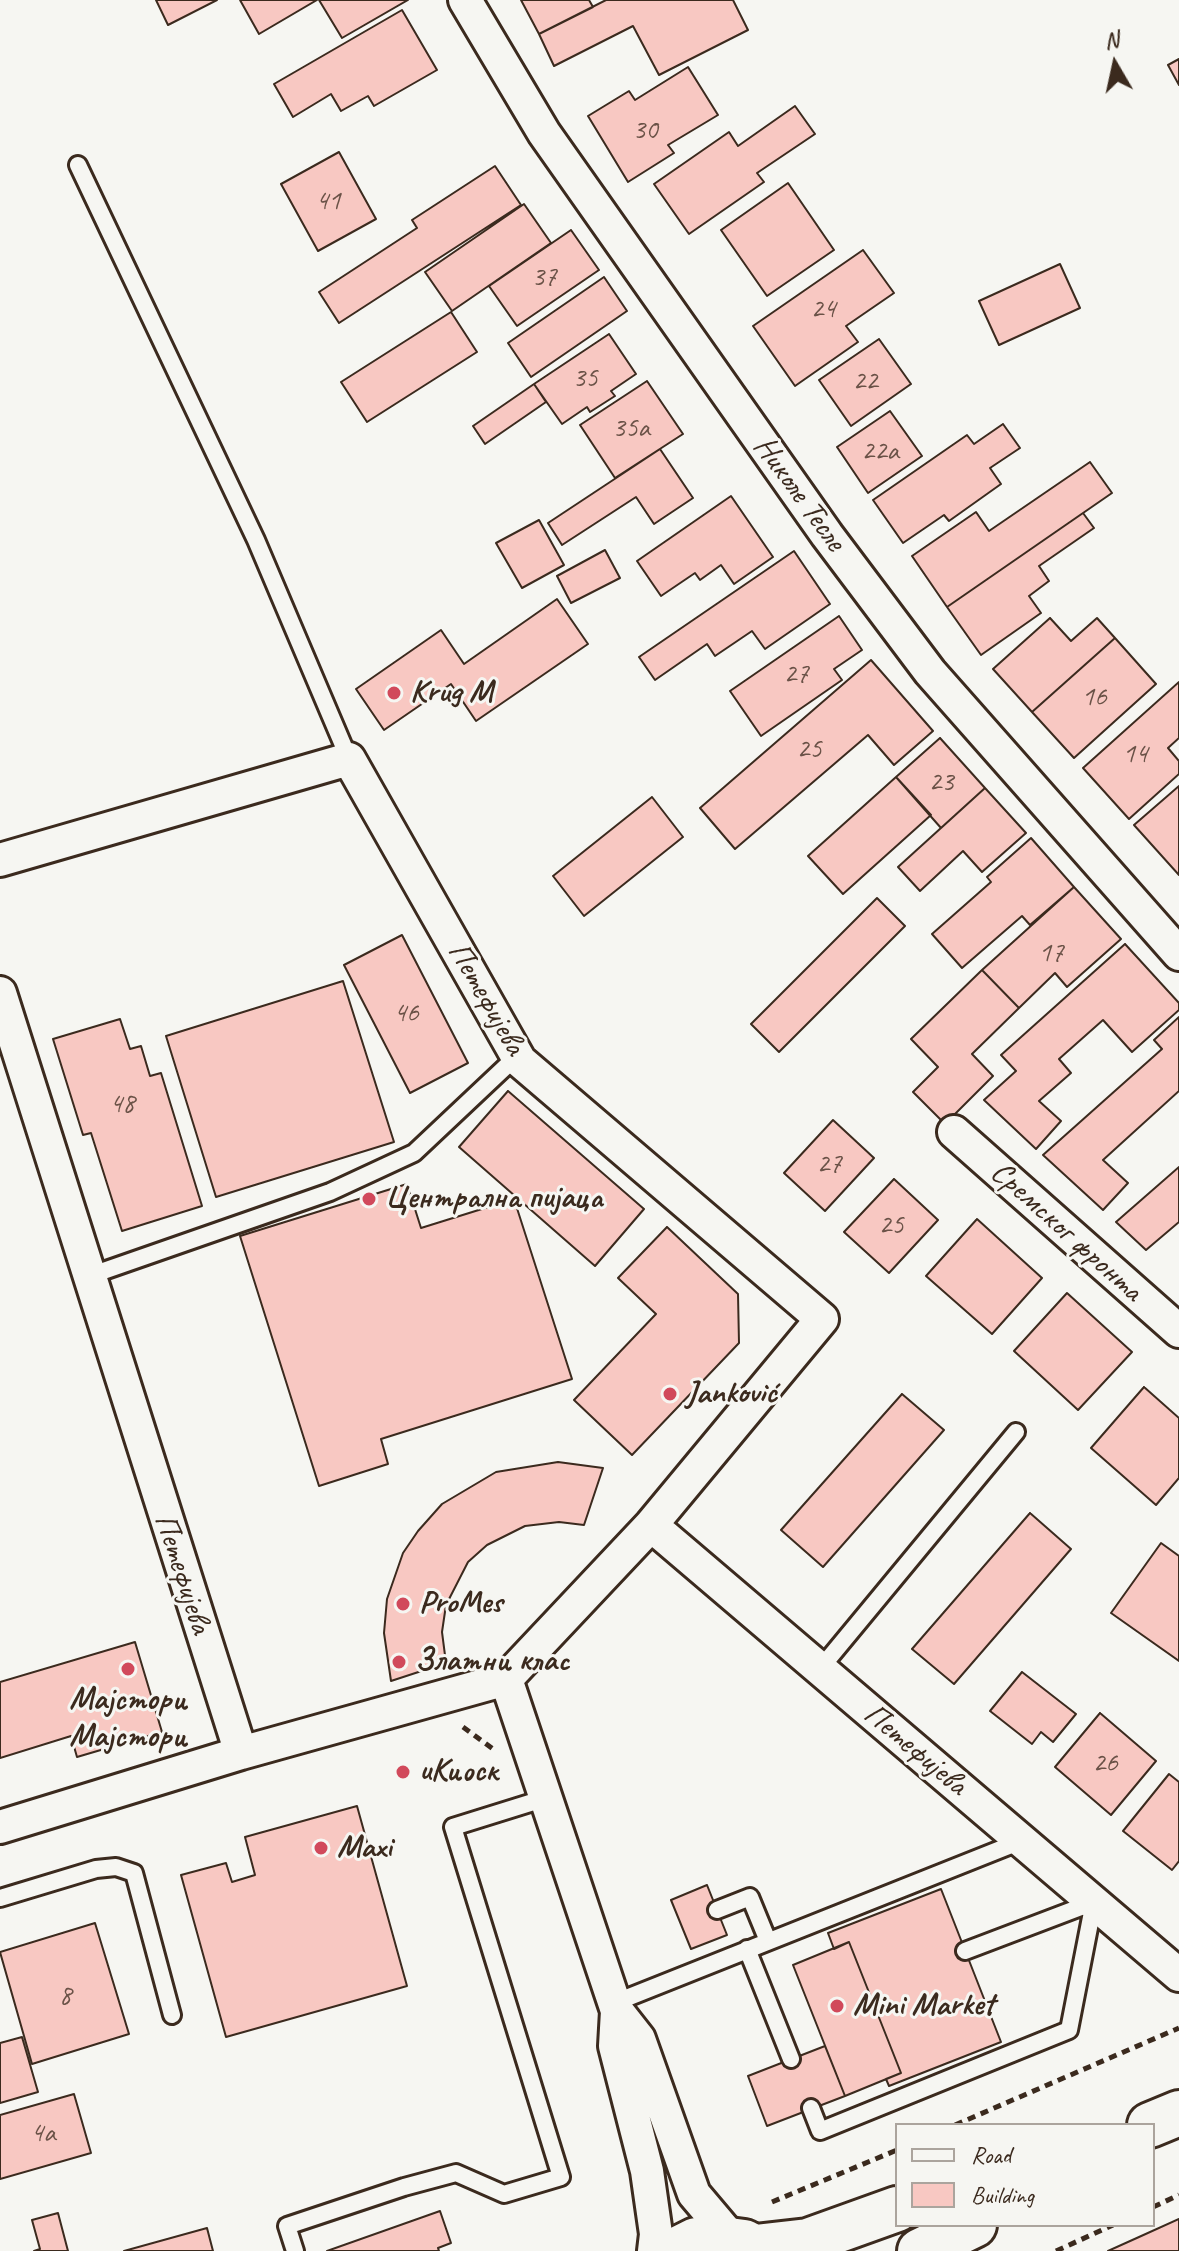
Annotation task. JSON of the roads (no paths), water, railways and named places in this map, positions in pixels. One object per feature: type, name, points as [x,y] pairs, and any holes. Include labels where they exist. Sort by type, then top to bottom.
[{"type":"main road","points":[[1155,2123],[1179,2113]]},
{"type":"main road","points":[[674,2251],[696,2240],[752,2236],[808,2241],[895,2210]]},
{"type":"main road","points":[[920,2251],[970,2227]]},
{"type":"street","name":"Николе Тесле","points":[[465,0],[544,133],[827,535],[930,672],[1179,954]]},
{"type":"street","points":[[0,860],[349,759]]},
{"type":"street","name":"Петефијева","points":[[349,759],[517,1056],[822,1319],[651,1525],[506,1679]]},
{"type":"street","name":"Петефијева","points":[[0,993],[241,1753]]},
{"type":"street","name":"Сремског фронта","points":[[954,1132],[1179,1331]]},
{"type":"street","name":"Петефијева","points":[[651,1525],[1179,1975]]},
{"type":"street","points":[[0,1827],[241,1753],[506,1679],[532,1803],[616,2007],[639,2039],[694,2194],[752,2236]]},
{"type":"street","points":[[616,2007],[615,2046],[647,2171],[656,2234],[654,2251]]},
{"type":"lane","points":[[78,165],[256,540],[349,759]]},
{"type":"lane","points":[[89,1276],[330,1192],[414,1153],[517,1056]]},
{"type":"lane","points":[[820,1669],[1016,1432]]},
{"type":"lane","points":[[295,2251],[287,2226],[404,2187],[456,2173],[504,2194],[561,2177],[453,1827],[532,1803]]},
{"type":"lane","points":[[616,2007],[747,1949],[848,1917],[1021,1841]]},
{"type":"lane","points":[[0,1898],[96,1869],[116,1867],[134,1873],[172,2015]]},
{"type":"lane","points":[[717,1910],[750,1897],[768,1941]]},
{"type":"lane","points":[[965,1951],[1094,1902]]},
{"type":"lane","points":[[811,2108],[820,2131],[914,2085],[1069,2030],[1094,1902]]},
{"type":"lane","points":[[747,1949],[791,2059]]},
{"type":"place","name":"Krug M","points":[[394,693]]},
{"type":"place","name":"Централна пијаца","points":[[369,1199]]},
{"type":"place","name":"Janković","points":[[670,1394]]},
{"type":"place","name":"ProMes","points":[[403,1604]]},
{"type":"place","name":"Златни клас","points":[[399,1662]]},
{"type":"place","name":"Мајстори Мајстори","points":[[128,1669]]},
{"type":"place","name":"иКиоск","points":[[403,1772]]},
{"type":"place","name":"Maxi","points":[[321,1848]]},
{"type":"place","name":"Mini Market","points":[[837,2006]]}]
